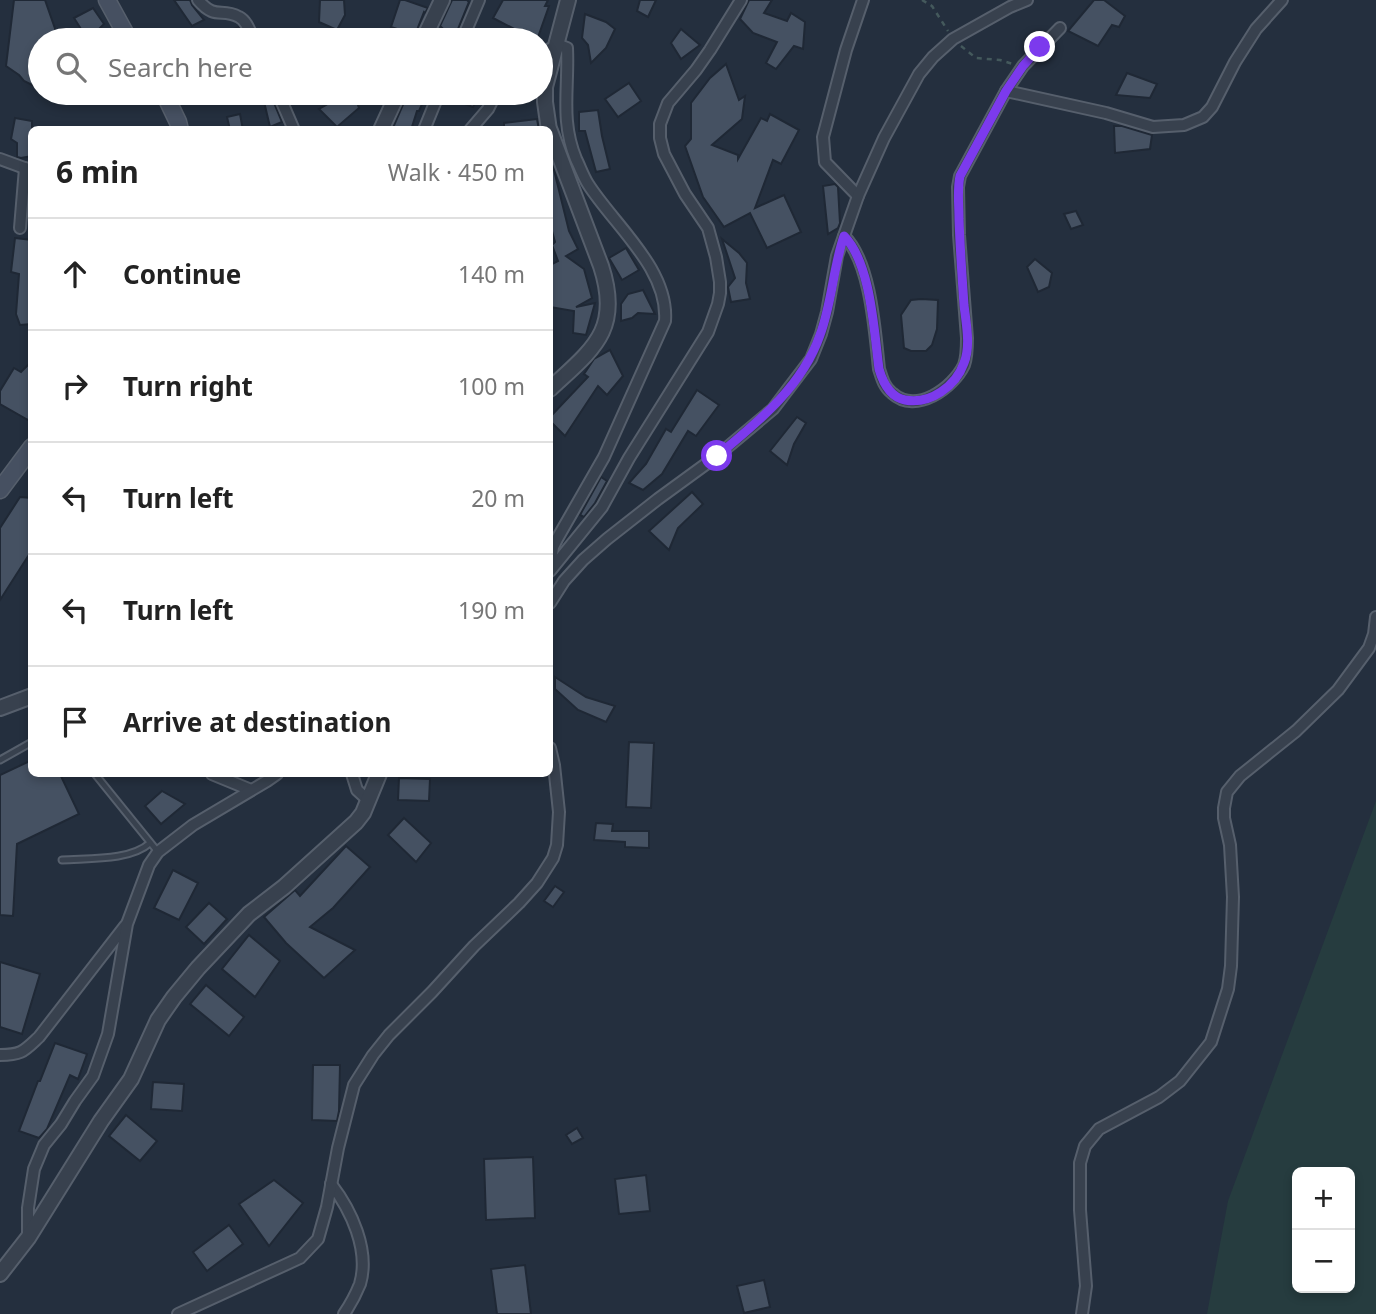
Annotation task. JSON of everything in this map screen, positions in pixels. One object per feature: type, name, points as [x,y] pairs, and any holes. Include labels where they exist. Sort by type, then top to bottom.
[{"type":"main road","points":[[107,0],[123,28]]},
{"type":"main road","points":[[170,105],[179,126]]},
{"type":"main road","points":[[0,491],[28,452]]},
{"type":"street","points":[[198,0],[210,12],[240,17],[248,28]]},
{"type":"street","points":[[428,28],[441,0]]},
{"type":"street","points":[[467,28],[480,0]]},
{"type":"street","points":[[553,54],[568,0]]},
{"type":"street","points":[[553,567],[602,508],[629,458],[708,332],[718,304],[719,272],[708,228],[685,194],[664,154],[660,124],[668,103],[710,50],[741,0]]},
{"type":"street","points":[[858,196],[825,162],[823,137],[846,50],[863,0]]},
{"type":"street","points":[[553,598],[564,581],[587,556],[717,456],[773,409],[803,370],[815,348],[827,312],[837,256],[858,196],[884,138],[919,74],[953,39],[1027,0]]},
{"type":"street","points":[[1006,91],[1106,113],[1153,127],[1184,125],[1203,117],[1212,107],[1256,29],[1282,0]]},
{"type":"street","points":[[844,236],[854,250],[867,285],[882,380],[892,394],[911,401],[929,398],[945,390],[965,363],[966,353],[959,235],[960,176],[1006,91],[1023,66],[1060,28]]},
{"type":"street","points":[[553,547],[594,475],[629,404],[664,321],[666,308],[661,291],[637,245],[625,234],[587,183],[576,158],[570,142],[566,113],[567,50],[564,46],[555,46]]},
{"type":"street","points":[[283,105],[292,126]]},
{"type":"street","points":[[383,126],[392,105]]},
{"type":"street","points":[[426,126],[434,105]]},
{"type":"street","points":[[473,126],[490,105]]},
{"type":"street","points":[[545,105],[548,126]]},
{"type":"street","points":[[553,141],[607,282],[608,299],[606,326],[600,338],[553,386]]},
{"type":"street","points":[[0,159],[28,169],[20,228]]},
{"type":"street","points":[[575,542],[587,556]]},
{"type":"street","points":[[1082,1314],[1086,1286],[1080,1210],[1080,1163],[1084,1146],[1099,1129],[1159,1097],[1180,1080],[1211,1042],[1228,989],[1233,897],[1230,845],[1224,818],[1227,792],[1240,776],[1296,731],[1338,690],[1369,648],[1376,617]]},
{"type":"street","points":[[0,708],[28,698]]},
{"type":"street","points":[[178,1314],[295,1261],[306,1254],[318,1239],[354,1085],[389,1035],[519,903],[554,858],[559,811],[553,761]]},
{"type":"street","points":[[219,777],[251,790]]},
{"type":"street","points":[[28,1238],[34,1170],[44,1145],[93,1076],[108,1034],[127,923],[146,872],[158,852],[192,825],[271,777]]},
{"type":"street","points":[[353,777],[357,790],[368,800]]},
{"type":"street","points":[[0,1274],[28,1238],[101,1121],[131,1079],[158,1020],[174,997],[249,915],[356,822],[363,813],[378,777]]},
{"type":"street","points":[[0,1055],[25,1051],[39,1037],[127,923]]},
{"type":"street","points":[[331,1184],[344,1201],[359,1240],[360,1283],[344,1314]]},
{"type":"lane","points":[[0,760],[28,744]]},
{"type":"lane","points":[[96,777],[158,852]]},
{"type":"lane","points":[[62,860],[113,857],[144,848],[150,843]]},
{"type":"green space","points":[[1376,801],[1376,1314],[1207,1314],[1228,1201]]},
{"type":"building","points":[[14,0],[45,0],[55,28],[28,28],[28,83],[6,66]]},
{"type":"building","points":[[174,0],[190,0],[204,20],[192,26]]},
{"type":"building","points":[[320,0],[344,0],[345,15],[338,28],[319,22]]},
{"type":"building","points":[[400,0],[428,8],[418,28],[391,27]]},
{"type":"building","points":[[452,0],[469,2],[458,28],[440,26]]},
{"type":"building","points":[[503,0],[548,0],[545,6],[549,6],[541,28],[512,28],[493,18]]},
{"type":"building","points":[[640,0],[656,0],[648,17],[637,11]]},
{"type":"building","points":[[749,0],[772,0],[764,13],[787,21],[791,13],[805,22],[803,49],[794,46],[776,69],[766,63],[777,42],[753,33],[740,19]]},
{"type":"building","points":[[1094,0],[1104,0],[1125,16],[1119,27],[1112,25],[1098,46],[1068,31]]},
{"type":"building","points":[[93,8],[104,24],[100,28],[80,28],[74,18]]},
{"type":"building","points":[[585,14],[606,22],[615,29],[606,48],[591,63],[588,45],[582,38]]},
{"type":"building","points":[[681,29],[700,45],[681,59],[671,43]]},
{"type":"building","points":[[726,64],[739,100],[745,96],[742,119],[712,145],[738,155],[738,159],[761,118],[767,121],[770,114],[799,130],[781,164],[773,160],[755,208],[784,195],[801,232],[767,248],[750,213],[724,227],[703,197],[685,146],[691,139],[691,103],[710,78]]},
{"type":"building","points":[[1127,73],[1157,84],[1150,98],[1116,95]]},
{"type":"building","points":[[629,83],[641,101],[618,117],[605,99]]},
{"type":"building","points":[[265,105],[275,105],[282,122],[270,126]]},
{"type":"building","points":[[326,105],[358,105],[359,108],[338,126],[319,109]]},
{"type":"building","points":[[403,105],[422,105],[412,126],[394,126]]},
{"type":"building","points":[[598,110],[610,169],[596,172],[585,131],[579,131],[579,112]]},
{"type":"building","points":[[240,114],[242,126],[229,126],[227,117]]},
{"type":"building","points":[[15,118],[32,121],[32,126],[28,126],[28,157],[17,157],[17,143],[11,139]]},
{"type":"building","points":[[537,119],[538,126],[504,126],[504,123]]},
{"type":"building","points":[[1114,126],[1152,135],[1150,149],[1115,153]]},
{"type":"building","points":[[553,166],[569,231],[578,249],[566,256],[584,269],[592,298],[576,307],[595,303],[586,335],[573,333],[574,311],[553,308],[553,264],[558,261],[553,248]]},
{"type":"building","points":[[835,184],[838,187],[840,223],[838,228],[828,234],[823,186]]},
{"type":"building","points":[[1076,211],[1083,225],[1071,229],[1064,214]]},
{"type":"building","points":[[15,238],[28,240],[28,324],[20,325],[16,314],[19,274],[11,272]]},
{"type":"building","points":[[722,239],[747,263],[746,283],[750,299],[731,302],[728,287],[735,278]]},
{"type":"building","points":[[626,248],[639,270],[622,280],[609,258]]},
{"type":"building","points":[[1035,259],[1052,273],[1049,287],[1038,292],[1027,267]]},
{"type":"building","points":[[643,290],[655,314],[638,313],[621,321],[621,304],[628,294]]},
{"type":"building","points":[[911,300],[938,300],[937,329],[932,345],[926,351],[911,351],[904,348],[901,315]]},
{"type":"building","points":[[610,350],[623,376],[607,395],[598,386],[565,436],[553,424],[553,414],[588,377],[584,374],[594,359]]},
{"type":"building","points":[[28,365],[28,420],[0,404],[0,391],[14,368],[21,372]]},
{"type":"building","points":[[697,390],[719,405],[696,436],[688,431],[662,474],[643,490],[629,483],[646,464],[666,429],[671,432]]},
{"type":"building","points":[[797,417],[806,423],[794,444],[787,465],[770,451]]},
{"type":"building","points":[[601,477],[607,481],[584,517],[580,515]]},
{"type":"building","points":[[692,492],[703,504],[678,528],[669,550],[649,531]]},
{"type":"building","points":[[20,497],[28,498],[28,556],[0,600],[0,528]]},
{"type":"building","points":[[555,677],[586,697],[615,706],[606,722],[578,710],[555,689]]},
{"type":"building","points":[[629,742],[654,743],[651,808],[626,807]]},
{"type":"building","points":[[28,762],[28,777],[61,777],[79,814],[17,844],[13,916],[0,915],[0,775]]},
{"type":"building","points":[[399,778],[430,779],[429,801],[398,800]]},
{"type":"building","points":[[162,791],[185,804],[161,824],[145,806]]},
{"type":"building","points":[[404,818],[431,843],[416,862],[388,835]]},
{"type":"building","points":[[596,823],[613,824],[612,831],[649,831],[649,848],[625,847],[625,842],[594,840]]},
{"type":"building","points":[[346,846],[370,867],[333,908],[310,927],[355,950],[324,978],[286,943],[264,917],[295,890],[300,896]]},
{"type":"building","points":[[173,870],[198,883],[179,920],[154,908]]},
{"type":"building","points":[[555,886],[564,892],[553,907],[544,901]]},
{"type":"building","points":[[209,903],[227,919],[204,944],[186,927]]},
{"type":"building","points":[[249,935],[280,961],[255,997],[222,969]]},
{"type":"building","points":[[0,962],[40,974],[22,1034],[0,1027]]},
{"type":"building","points":[[206,985],[244,1017],[229,1036],[190,1004]]},
{"type":"building","points":[[55,1043],[87,1054],[78,1079],[70,1075],[47,1129],[39,1138],[19,1131]]},
{"type":"building","points":[[313,1065],[340,1065],[337,1121],[312,1120]]},
{"type":"building","points":[[153,1082],[184,1084],[182,1111],[151,1109]]},
{"type":"building","points":[[126,1115],[157,1141],[140,1161],[109,1136]]},
{"type":"building","points":[[577,1128],[583,1138],[572,1144],[566,1135]]},
{"type":"building","points":[[533,1157],[535,1218],[486,1220],[484,1159]]},
{"type":"building","points":[[646,1175],[650,1211],[619,1214],[615,1179]]},
{"type":"building","points":[[274,1180],[303,1203],[269,1246],[239,1204]]},
{"type":"building","points":[[229,1225],[243,1244],[207,1271],[193,1252]]},
{"type":"building","points":[[525,1265],[531,1314],[497,1314],[491,1269]]},
{"type":"building","points":[[764,1280],[770,1307],[744,1313],[737,1286]]},
{"type":"route","points":[[717,456],[773,409],[811,359],[827,312],[837,256],[844,236],[860,263],[867,285],[879,369],[882,380],[892,394],[901,399],[921,400],[945,390],[953,381],[965,363],[967,338],[959,235],[960,176],[1006,91],[1040,47]]}]
